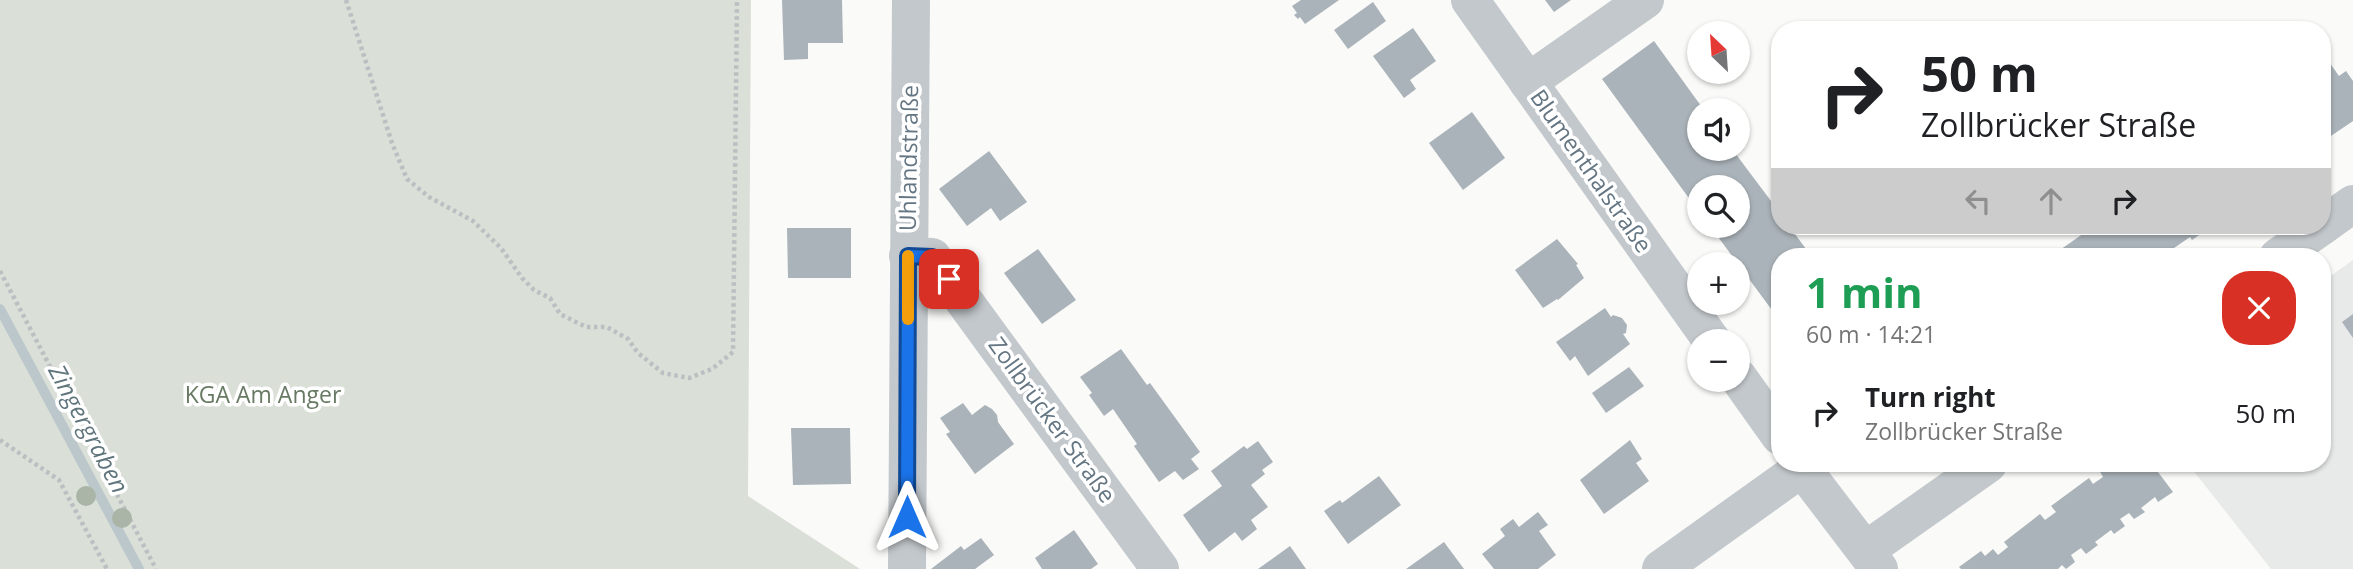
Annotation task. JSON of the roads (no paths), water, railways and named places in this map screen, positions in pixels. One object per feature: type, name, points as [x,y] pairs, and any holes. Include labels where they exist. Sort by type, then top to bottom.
[{"type":"street","name":"Uhlandstraße","points":[[907,569],[911,0]]},
{"type":"street","name":"Blumenthalstraße","points":[[1470,0],[1703,329]]},
{"type":"street","points":[[1528,82],[1645,0]]},
{"type":"street","points":[[2331,220],[2353,204]]},
{"type":"street","points":[[2291,248],[2309,235]]},
{"type":"street","name":"Zollbrücker Straße","points":[[908,256],[932,257],[1160,569]]},
{"type":"street","points":[[1749,392],[1771,423]]},
{"type":"street","points":[[1661,569],[1792,472]]},
{"type":"street","points":[[1805,472],[1873,559],[1977,472]]},
{"type":"waterway","name":"Zingergraben","points":[[0,309],[139,569]]},
{"type":"park label","name":"KGA Am Anger","points":[[263,395]]}]
